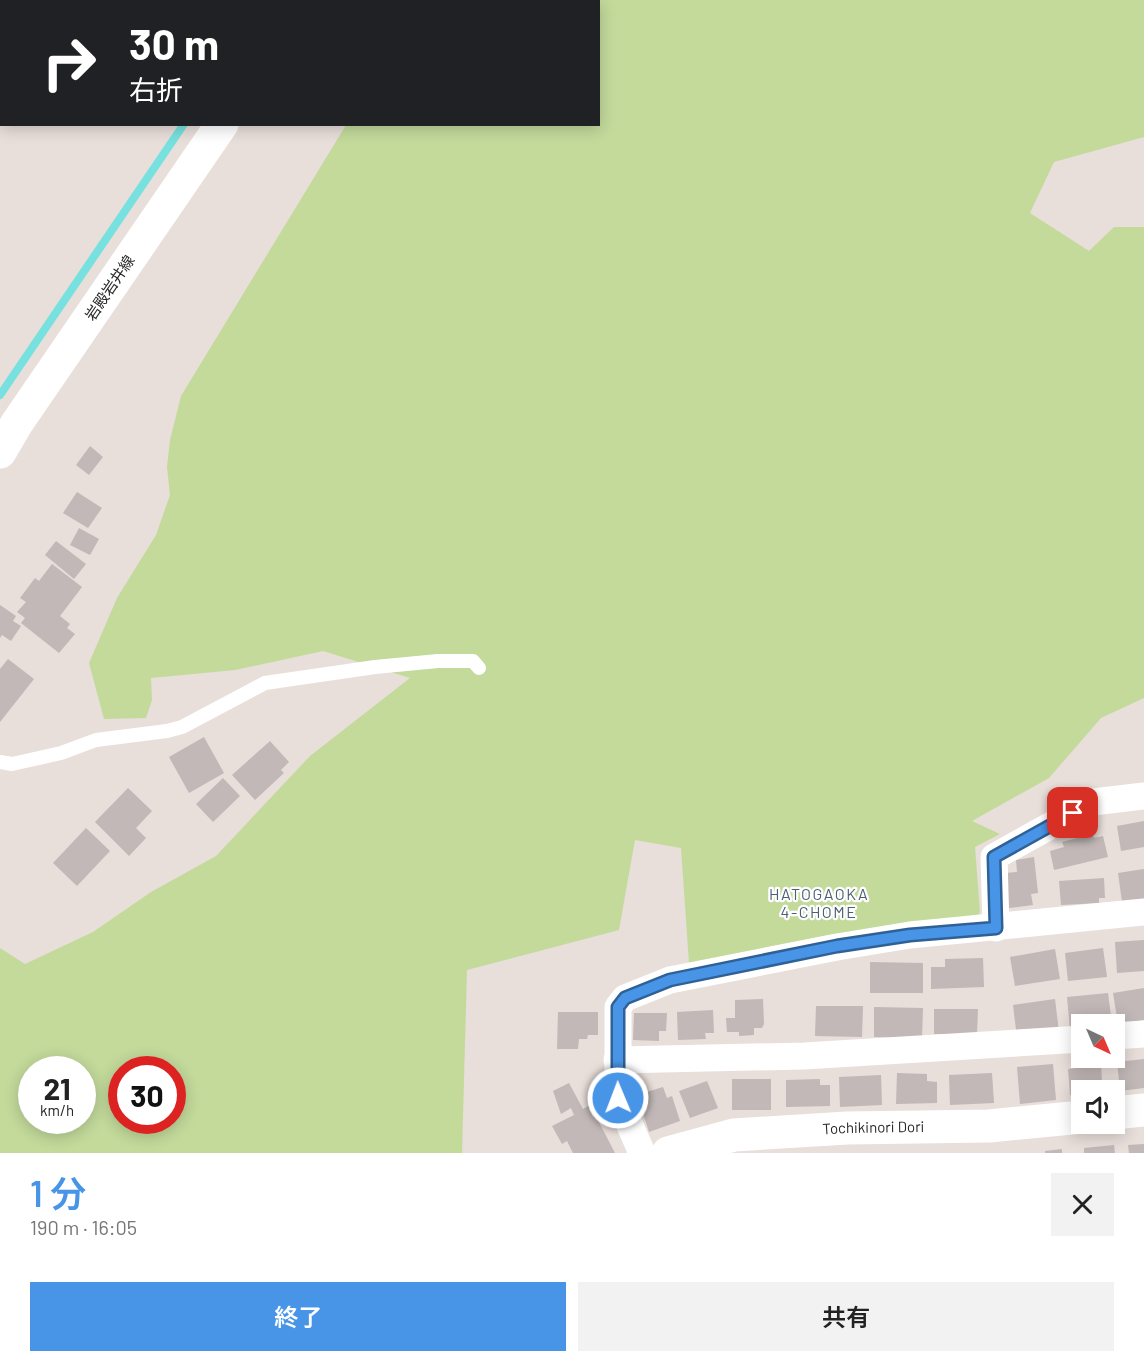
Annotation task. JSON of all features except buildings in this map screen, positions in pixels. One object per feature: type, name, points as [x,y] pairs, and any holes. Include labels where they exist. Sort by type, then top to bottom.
[{"type":"street","name":"岩殿岩井線","points":[[0,452],[17,423],[221,126]]},
{"type":"street","points":[[996,928],[994,857],[1093,802],[1144,796]]},
{"type":"street","points":[[642,1153],[618,1098],[617,1060],[618,1007],[625,998],[645,988],[670,980],[837,946],[910,935],[1144,912]]},
{"type":"street","points":[[1125,1035],[1144,1034]]},
{"type":"street","points":[[617,1060],[804,1056],[1071,1040]]},
{"type":"street","points":[[1125,1112],[1144,1110]]},
{"type":"street","name":"Tochikinori Dori","points":[[668,1153],[734,1136],[847,1128],[989,1126],[1071,1118]]},
{"type":"lane","points":[[0,762],[22,762],[121,735],[167,732],[200,719],[266,683],[291,678],[438,661],[473,661],[479,668]]},
{"type":"green space","points":[[600,0],[1144,0],[1144,137],[1054,162],[1030,213],[1089,251],[1114,227],[1144,227],[1144,698],[1101,718],[1049,778],[972,821],[1000,834],[975,847],[980,912],[974,923],[689,963],[681,848],[635,840],[619,930],[467,970],[462,1153],[0,1153],[0,948],[25,964],[93,932],[151,892],[216,856],[310,756],[410,678],[323,651],[235,670],[151,678],[152,700],[146,718],[104,719],[89,663],[117,598],[156,535],[170,495],[167,467],[170,440],[181,396],[345,126],[600,126]]},
{"type":"waterway","points":[[0,395],[183,126]]},
{"type":"district","name":"HATOGAOKA 4-CHOME","points":[[819,903]]},
{"type":"route","points":[[618,1098],[618,1007],[625,998],[645,988],[670,980],[745,967],[837,946],[910,935],[996,928],[994,857],[1073,813]]}]
